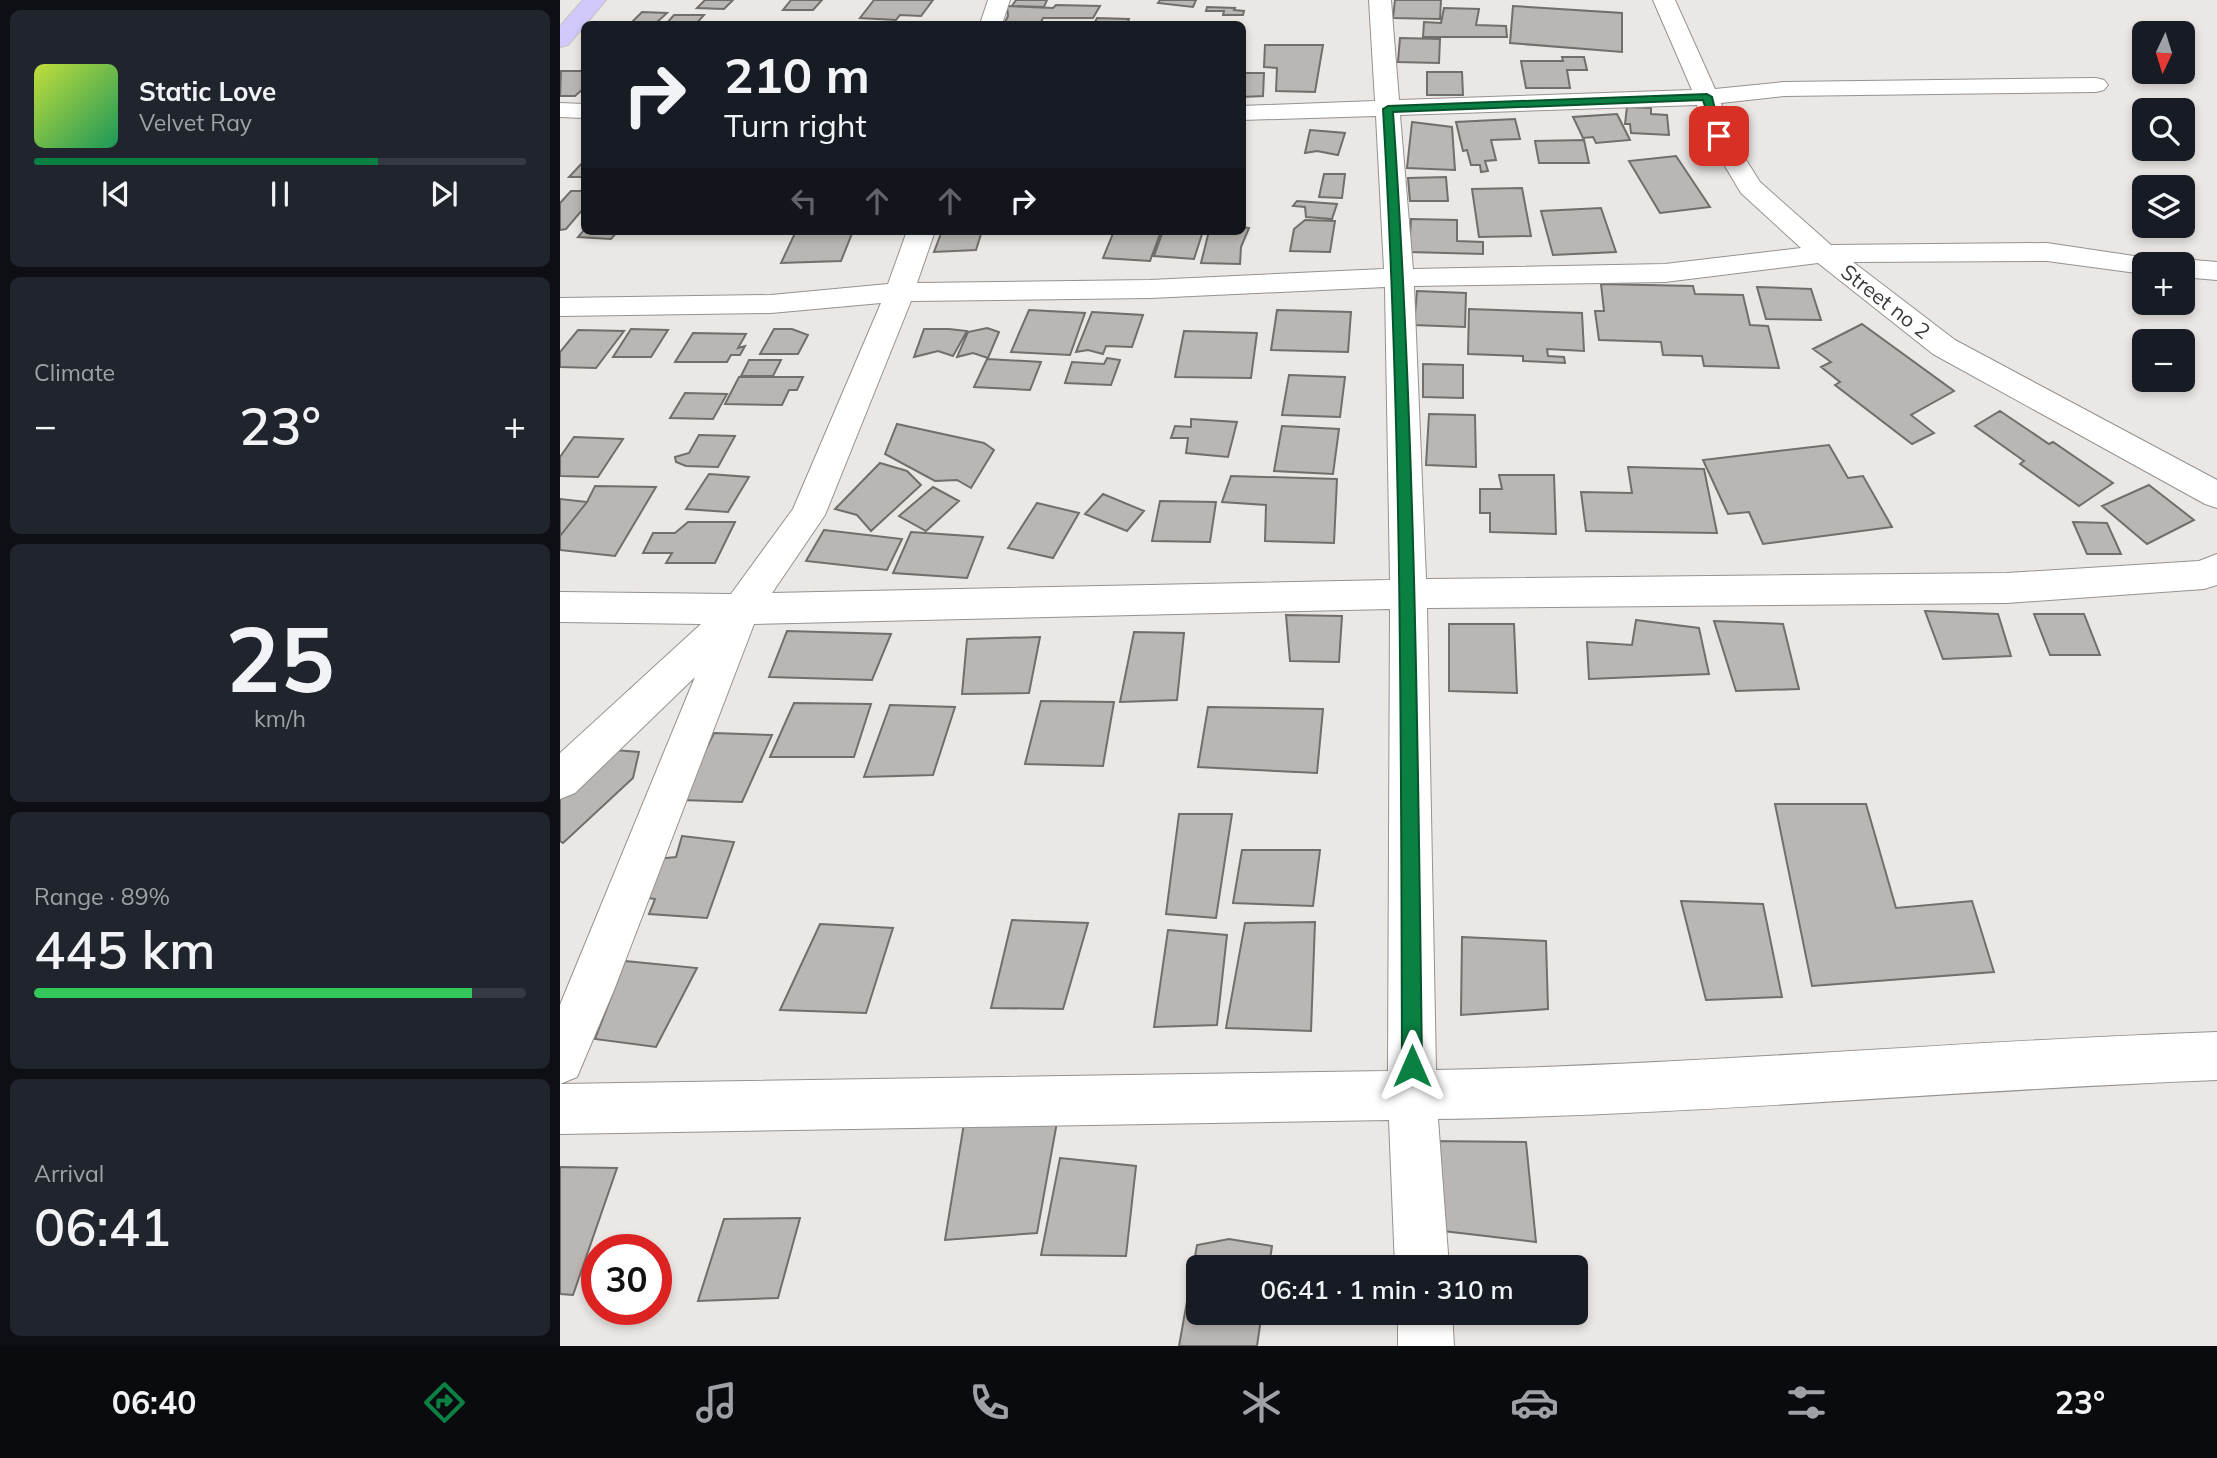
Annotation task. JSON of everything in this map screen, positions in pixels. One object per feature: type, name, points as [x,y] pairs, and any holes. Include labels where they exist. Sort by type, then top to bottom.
[{"type":"highway","points":[[560,40],[595,0]]},
{"type":"street","points":[[992,21],[999,0]]},
{"type":"street","points":[[1380,0],[1399,276],[1408,594],[1412,1094],[1421,1255]]},
{"type":"street","name":"Street no 2","points":[[1664,0],[1707,97],[1719,136],[1751,187],[1824,254],[1944,347],[2217,495]]},
{"type":"street","points":[[1246,114],[1707,97],[1784,89],[2096,85]]},
{"type":"street","points":[[560,110],[581,111]]},
{"type":"street","points":[[560,780],[741,609],[808,514],[886,331],[920,235]]},
{"type":"street","points":[[560,307],[771,304],[899,292],[1150,289],[1399,276],[1665,273],[1824,254],[2047,252],[2132,263]]},
{"type":"street","points":[[2195,269],[2217,271]]},
{"type":"street","points":[[560,607],[741,609],[1408,594],[2007,588],[2204,575],[2217,569]]},
{"type":"street","points":[[560,1060],[591,990],[741,609]]},
{"type":"street","points":[[560,1109],[1577,1092],[2029,1063],[2217,1056]]},
{"type":"street","points":[[1425,1325],[1426,1346]]},
{"type":"building","points":[[705,0],[733,0],[724,9],[697,8]]},
{"type":"building","points":[[791,0],[822,0],[813,10],[783,10]]},
{"type":"building","points":[[874,0],[933,0],[921,16],[900,15],[896,20],[860,18]]},
{"type":"building","points":[[1016,0],[1047,0],[1044,7],[1012,6]]},
{"type":"building","points":[[1160,0],[1196,0],[1193,7],[1158,3]]},
{"type":"building","points":[[1395,0],[1441,0],[1440,19],[1393,18]]},
{"type":"building","points":[[1056,5],[1100,6],[1093,18],[1006,21],[1007,6],[1053,8]]},
{"type":"building","points":[[1513,6],[1622,13],[1622,52],[1510,43]]},
{"type":"building","points":[[1207,7],[1244,11],[1243,15],[1223,15],[1224,11],[1206,11]]},
{"type":"building","points":[[1444,8],[1479,9],[1476,25],[1506,26],[1507,37],[1423,37],[1424,22],[1441,23]]},
{"type":"building","points":[[642,12],[667,13],[658,21],[633,21]]},
{"type":"building","points":[[674,15],[704,15],[699,21],[669,21]]},
{"type":"building","points":[[1097,18],[1129,19],[1128,21],[1096,21]]},
{"type":"building","points":[[1400,38],[1440,39],[1439,63],[1398,62]]},
{"type":"building","points":[[1265,45],[1323,45],[1315,92],[1276,91],[1277,68],[1264,67]]},
{"type":"building","points":[[1562,57],[1584,57],[1587,70],[1567,70],[1570,88],[1526,88],[1521,61],[1563,61]]},
{"type":"building","points":[[561,71],[581,71],[581,91],[575,96],[560,96]]},
{"type":"building","points":[[1427,72],[1462,72],[1463,95],[1427,95]]},
{"type":"building","points":[[1246,73],[1264,73],[1263,96],[1246,97]]},
{"type":"building","points":[[1627,107],[1651,108],[1651,114],[1667,115],[1669,135],[1631,133],[1630,124],[1625,124]]},
{"type":"building","points":[[1617,114],[1630,140],[1596,143],[1593,137],[1583,138],[1573,117]]},
{"type":"building","points":[[1515,119],[1520,139],[1491,140],[1496,160],[1485,161],[1488,171],[1481,172],[1480,165],[1471,165],[1467,150],[1463,151],[1456,122]]},
{"type":"building","points":[[1412,122],[1452,127],[1455,170],[1407,168]]},
{"type":"building","points":[[1310,130],[1345,133],[1338,155],[1317,151],[1305,153]]},
{"type":"building","points":[[1584,140],[1589,163],[1539,163],[1535,141]]},
{"type":"building","points":[[1676,156],[1710,207],[1660,213],[1629,161]]},
{"type":"building","points":[[581,164],[581,177],[569,177]]},
{"type":"building","points":[[1324,174],[1345,174],[1342,198],[1319,197]]},
{"type":"building","points":[[1446,177],[1448,201],[1410,201],[1408,178]]},
{"type":"building","points":[[1522,188],[1531,236],[1479,237],[1472,189]]},
{"type":"building","points":[[571,191],[581,191],[581,212],[566,229],[560,230],[560,203]]},
{"type":"building","points":[[1297,201],[1337,204],[1332,219],[1306,217],[1305,207],[1293,206]]},
{"type":"building","points":[[1601,208],[1616,252],[1553,255],[1541,211]]},
{"type":"building","points":[[1411,219],[1457,220],[1457,241],[1483,242],[1483,254],[1409,252]]},
{"type":"building","points":[[1305,220],[1335,221],[1330,252],[1290,251],[1294,229]]},
{"type":"building","points":[[1246,228],[1249,228],[1241,247],[1240,264],[1201,263],[1208,235],[1246,235]]},
{"type":"building","points":[[581,234],[614,235],[611,239],[578,237]]},
{"type":"building","points":[[794,235],[851,235],[841,261],[781,263]]},
{"type":"building","points":[[940,235],[981,235],[976,250],[934,252]]},
{"type":"building","points":[[1112,235],[1160,235],[1150,261],[1103,258]]},
{"type":"building","points":[[1162,235],[1202,235],[1194,259],[1154,256]]},
{"type":"building","points":[[1601,284],[1693,286],[1695,294],[1743,295],[1750,325],[1768,326],[1779,368],[1704,366],[1702,356],[1663,355],[1661,342],[1599,340],[1595,311],[1604,311]]},
{"type":"building","points":[[1757,287],[1811,289],[1821,320],[1766,319]]},
{"type":"building","points":[[1417,291],[1466,293],[1465,327],[1414,325]]},
{"type":"building","points":[[1469,309],[1582,313],[1584,351],[1547,349],[1548,356],[1564,357],[1565,363],[1523,361],[1523,356],[1468,354]]},
{"type":"building","points":[[1029,310],[1085,313],[1070,355],[1011,352]]},
{"type":"building","points":[[1277,310],[1351,312],[1348,352],[1271,350]]},
{"type":"building","points":[[1092,312],[1143,315],[1132,347],[1106,346],[1103,354],[1088,350],[1076,352]]},
{"type":"building","points":[[1862,324],[1954,391],[1911,415],[1934,433],[1912,444],[1835,385],[1840,382],[1821,367],[1831,362],[1813,349]]},
{"type":"building","points":[[987,328],[999,332],[988,358],[973,353],[957,357],[968,332]]},
{"type":"building","points":[[631,329],[668,330],[651,357],[613,357]]},
{"type":"building","points":[[774,329],[792,329],[808,335],[798,354],[760,354]]},
{"type":"building","points":[[924,329],[967,331],[953,356],[938,351],[914,357]]},
{"type":"building","points":[[578,330],[624,331],[596,368],[560,367],[560,352]]},
{"type":"building","points":[[1184,331],[1257,333],[1251,378],[1175,377]]},
{"type":"building","points":[[693,333],[746,334],[738,348],[745,346],[740,355],[731,355],[727,362],[675,362]]},
{"type":"building","points":[[1107,358],[1120,360],[1111,385],[1065,383],[1072,362],[1104,364]]},
{"type":"building","points":[[987,359],[1041,362],[1030,390],[974,387]]},
{"type":"building","points":[[749,360],[781,360],[773,376],[741,376]]},
{"type":"building","points":[[1423,364],[1463,365],[1463,398],[1423,397]]},
{"type":"building","points":[[1289,375],[1345,377],[1340,417],[1282,415]]},
{"type":"building","points":[[739,377],[803,377],[797,390],[789,390],[782,405],[725,404]]},
{"type":"building","points":[[685,393],[727,394],[713,419],[670,418]]},
{"type":"building","points":[[2000,411],[2049,444],[2053,442],[2113,483],[2079,506],[2020,464],[2024,461],[1975,426]]},
{"type":"building","points":[[1429,414],[1475,415],[1476,467],[1426,465]]},
{"type":"building","points":[[1191,419],[1237,422],[1228,457],[1186,453],[1188,438],[1171,438],[1175,426],[1191,427]]},
{"type":"building","points":[[897,424],[984,443],[994,450],[971,488],[957,480],[935,481],[885,454]]},
{"type":"building","points":[[1282,426],[1339,429],[1333,474],[1274,471]]},
{"type":"building","points":[[699,435],[735,436],[718,467],[686,466],[676,462],[675,457],[689,453]]},
{"type":"building","points":[[574,437],[623,439],[598,477],[560,476],[560,457]]},
{"type":"building","points":[[1829,445],[1848,478],[1863,476],[1892,527],[1763,544],[1749,512],[1728,514],[1703,460]]},
{"type":"building","points":[[880,463],[907,471],[921,485],[871,531],[857,515],[835,509]]},
{"type":"building","points":[[1628,467],[1704,469],[1717,533],[1586,531],[1581,492],[1632,493]]},
{"type":"building","points":[[709,474],[749,477],[728,512],[686,509]]},
{"type":"building","points":[[1499,475],[1554,475],[1556,534],[1490,532],[1490,513],[1480,513],[1480,489],[1502,489]]},
{"type":"building","points":[[1231,476],[1337,479],[1334,543],[1265,541],[1266,505],[1222,502]]},
{"type":"building","points":[[2149,485],[2194,520],[2147,544],[2102,506]]},
{"type":"building","points":[[595,486],[656,487],[615,556],[560,550],[560,536],[587,502]]},
{"type":"building","points":[[933,487],[959,501],[926,531],[899,516]]},
{"type":"building","points":[[1103,494],[1144,511],[1127,531],[1085,514]]},
{"type":"building","points":[[560,499],[587,502],[560,536]]},
{"type":"building","points":[[1160,501],[1216,502],[1210,542],[1152,541]]},
{"type":"building","points":[[1037,503],[1079,513],[1053,558],[1008,548]]},
{"type":"building","points":[[688,522],[735,522],[715,563],[666,563],[672,553],[643,553],[653,533],[675,533]]},
{"type":"building","points":[[2073,522],[2107,523],[2121,554],[2087,554]]},
{"type":"building","points":[[824,530],[902,539],[887,570],[806,561]]},
{"type":"building","points":[[911,532],[983,537],[967,578],[893,573]]},
{"type":"building","points":[[1925,611],[1998,614],[2011,656],[1943,659]]},
{"type":"building","points":[[2034,614],[2084,614],[2100,655],[2050,655]]},
{"type":"building","points":[[1286,615],[1342,616],[1339,662],[1290,661]]},
{"type":"building","points":[[1636,620],[1699,628],[1709,674],[1589,679],[1587,642],[1632,645]]},
{"type":"building","points":[[1714,621],[1783,624],[1799,689],[1736,691]]},
{"type":"building","points":[[1449,624],[1514,624],[1517,693],[1449,691]]},
{"type":"building","points":[[787,631],[891,634],[872,680],[769,677]]},
{"type":"building","points":[[1134,632],[1184,633],[1177,700],[1120,702]]},
{"type":"building","points":[[1040,637],[1029,693],[962,694],[967,639]]},
{"type":"building","points":[[1041,701],[1114,702],[1103,766],[1025,764]]},
{"type":"building","points":[[794,703],[871,704],[854,757],[770,757]]},
{"type":"building","points":[[890,705],[955,707],[933,775],[864,777]]},
{"type":"building","points":[[1208,707],[1323,709],[1317,773],[1198,767]]},
{"type":"building","points":[[714,733],[772,735],[742,802],[681,800]]},
{"type":"building","points":[[614,750],[639,752],[633,778],[563,843],[560,841],[560,798]]},
{"type":"building","points":[[1775,804],[1866,804],[1896,908],[1972,901],[1994,972],[1812,986]]},
{"type":"building","points":[[1179,814],[1232,814],[1216,918],[1166,914]]},
{"type":"building","points":[[682,836],[734,842],[707,918],[649,914],[655,899],[640,897],[657,859],[676,857]]},
{"type":"building","points":[[1242,850],[1320,850],[1313,906],[1233,903]]},
{"type":"building","points":[[1681,901],[1763,904],[1782,997],[1706,1000]]},
{"type":"building","points":[[1012,920],[1088,923],[1063,1009],[991,1008]]},
{"type":"building","points":[[1315,922],[1311,1031],[1226,1028],[1245,923]]},
{"type":"building","points":[[820,924],[893,928],[866,1013],[780,1010]]},
{"type":"building","points":[[1168,930],[1227,935],[1217,1025],[1154,1027]]},
{"type":"building","points":[[1462,937],[1546,941],[1548,1009],[1461,1015]]},
{"type":"building","points":[[625,961],[697,968],[656,1047],[595,1039]]},
{"type":"building","points":[[966,1111],[1057,1122],[1037,1233],[945,1240]]},
{"type":"building","points":[[1428,1141],[1526,1142],[1536,1242],[1435,1230]]},
{"type":"building","points":[[1060,1158],[1136,1166],[1126,1256],[1041,1255]]},
{"type":"building","points":[[560,1167],[617,1168],[594,1234],[581,1234],[581,1272],[573,1295],[560,1294]]},
{"type":"building","points":[[800,1218],[778,1298],[698,1301],[724,1219]]},
{"type":"building","points":[[1229,1239],[1272,1246],[1271,1255],[1195,1255],[1197,1245]]},
{"type":"building","points":[[1186,1307],[1186,1325],[1260,1325],[1257,1346],[1179,1346]]},
{"type":"route","points":[[1412,1066],[1408,594],[1399,276],[1388,109],[1707,97],[1719,136]]}]
